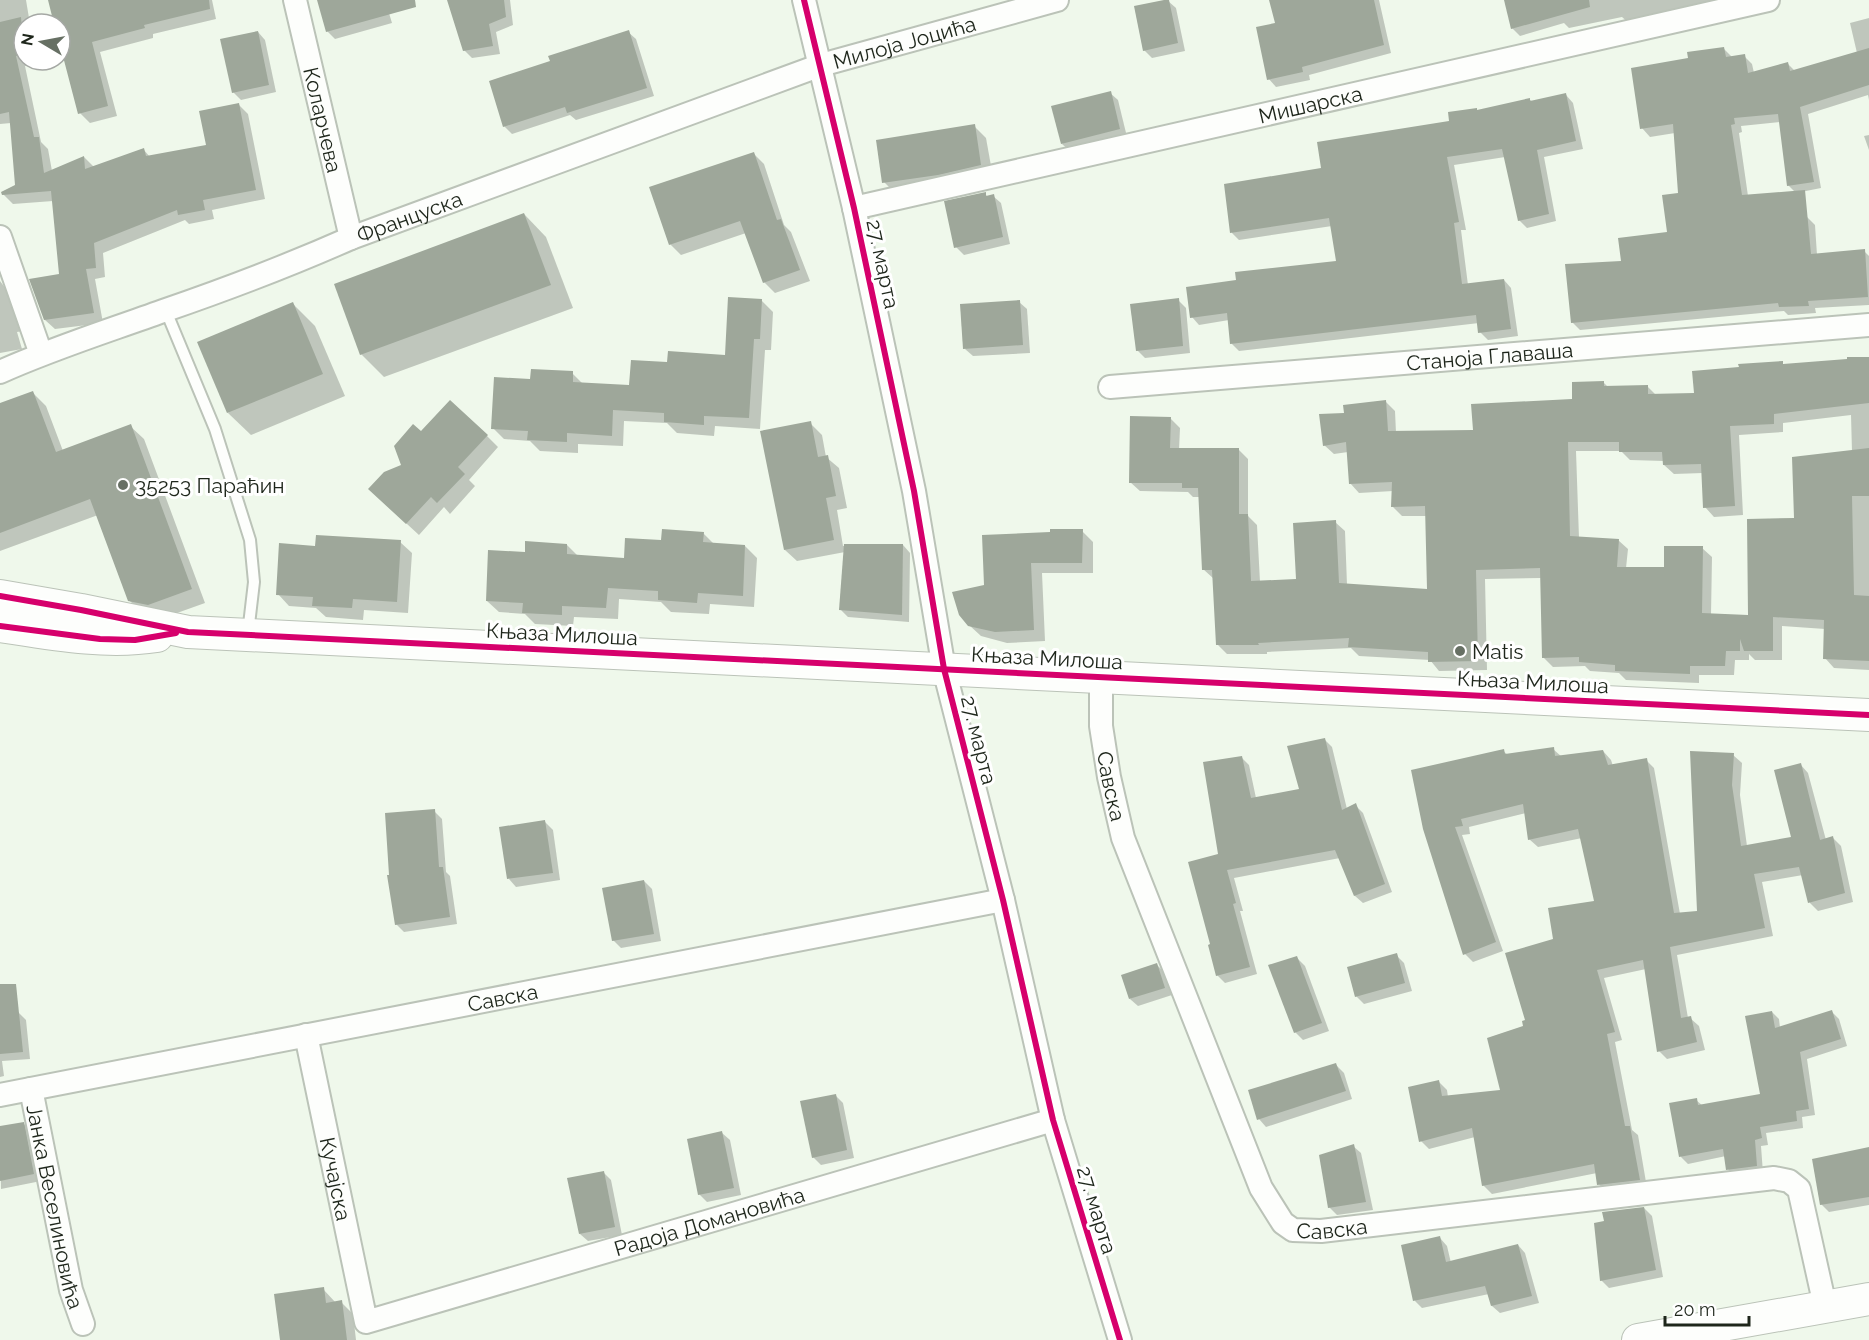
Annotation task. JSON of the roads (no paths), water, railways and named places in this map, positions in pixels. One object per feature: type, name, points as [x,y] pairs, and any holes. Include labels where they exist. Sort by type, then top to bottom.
[{"type":"main road","name":"Књаза Милоша","points":[[0,596],[105,614],[188,632],[1869,716]]},
{"type":"main road","name":"Књаза Милоша","points":[[0,626],[100,639],[135,640],[188,632]]},
{"type":"main road","points":[[1638,1340],[1869,1299]]},
{"type":"street","name":"Коларчева","points":[[295,0],[351,238]]},
{"type":"street","name":"27. марта","points":[[804,0],[854,208],[914,491],[944,669],[1003,900],[1053,1120],[1120,1340]]},
{"type":"street","name":"Милоја Јоцића","points":[[821,64],[1056,0]]},
{"type":"street","name":"Мишарска","points":[[854,208],[1768,0]]},
{"type":"street","name":"Француска","points":[[0,372],[41,354],[166,311],[298,261],[351,238],[821,64]]},
{"type":"street","points":[[0,237],[41,354]]},
{"type":"street","name":"Станоја Главаша","points":[[1110,387],[1869,325]]},
{"type":"street","name":"Савска","points":[[1101,677],[1101,726],[1109,777],[1123,838],[1261,1188],[1283,1223],[1293,1230],[1322,1231],[1774,1178],[1790,1181],[1798,1189],[1825,1306]]},
{"type":"street","name":"Савска","points":[[0,1095],[1003,900]]},
{"type":"street","name":"Кучајска","points":[[306,1035],[366,1322]]},
{"type":"street","name":"Јанка Веселиновића","points":[[31,1089],[71,1290],[83,1324]]},
{"type":"street","name":"Радоја Домановића","points":[[366,1322],[1053,1120]]},
{"type":"lane","points":[[166,311],[215,429],[250,540],[254,582],[248,635]]},
{"type":"place","name":"35253 Параћин","points":[[123,485]]},
{"type":"place","name":"Matis","points":[[1460,651]]}]
